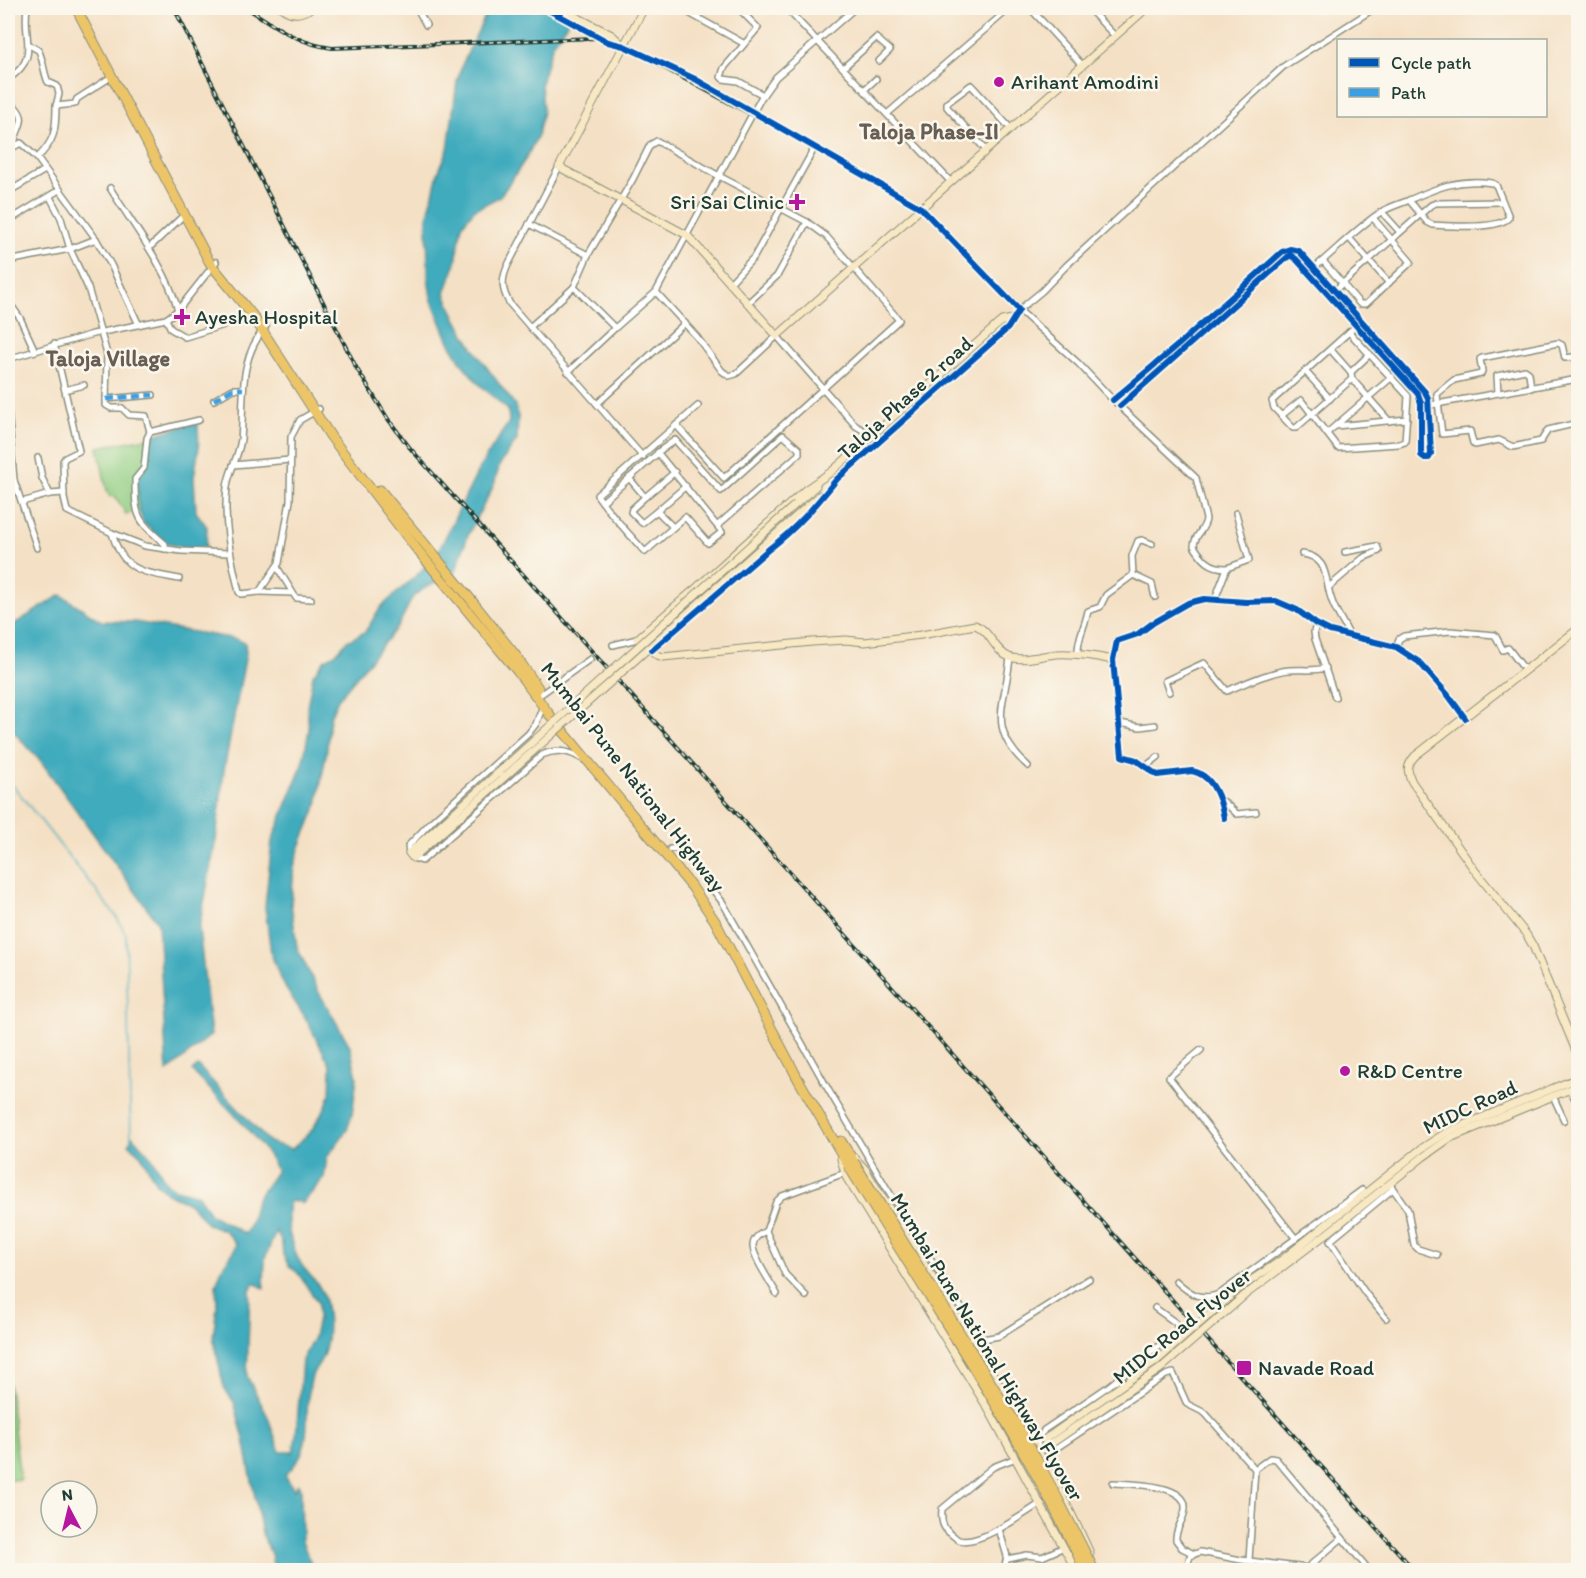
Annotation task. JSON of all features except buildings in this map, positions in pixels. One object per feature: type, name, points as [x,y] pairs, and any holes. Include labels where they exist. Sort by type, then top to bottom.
[{"type":"highway","points":[[76,8],[184,215],[214,264],[253,316],[265,328]]},
{"type":"highway","points":[[81,8],[214,264],[265,328],[317,410]]},
{"type":"highway","name":"Mumbai Pune National Highway","points":[[317,410],[335,435],[424,541],[464,599],[539,695],[697,883],[717,914],[841,1147]]},
{"type":"highway","name":"Mumbai Pune National Highway","points":[[317,410],[331,437],[415,547],[464,599]]},
{"type":"highway","name":"Mumbai Pune National Highway","points":[[539,695],[543,706],[679,869],[715,921],[798,1079],[841,1147]]},
{"type":"highway","name":"Mumbai Pune National Highway Flyover","points":[[841,1147],[849,1166],[993,1401],[1049,1499],[1084,1570]]},
{"type":"highway","name":"Mumbai Pune National Highway Flyover","points":[[849,1166],[1025,1438],[1094,1570]]},
{"type":"street","points":[[8,80],[25,63],[30,45],[26,23],[27,8]]},
{"type":"street","points":[[282,8],[291,14],[302,13],[312,8]]},
{"type":"street","points":[[417,8],[426,25]]},
{"type":"street","points":[[545,8],[586,26]]},
{"type":"street","points":[[559,8],[608,42],[624,46],[695,79],[921,208],[1019,310],[1078,363],[1113,400],[1196,478],[1206,519],[1205,526],[1198,534],[1194,546],[1212,567],[1227,568],[1249,560],[1236,513]]},
{"type":"street","points":[[643,457],[510,304],[503,292],[503,275],[644,8]]},
{"type":"street","points":[[680,8],[743,43]]},
{"type":"street","points":[[738,8],[758,28],[743,43],[724,68],[721,76],[723,79],[738,81],[763,95]]},
{"type":"street","points":[[786,8],[951,182]]},
{"type":"street","points":[[568,372],[656,292],[763,95],[776,77],[855,8]]},
{"type":"street","points":[[887,114],[1002,11],[1010,8]]},
{"type":"street","points":[[1030,8],[1082,65]]},
{"type":"street","points":[[1088,8],[1115,36]]},
{"type":"street","points":[[656,292],[685,323],[722,371],[729,376],[736,374],[853,267],[1147,8]]},
{"type":"street","points":[[1019,310],[1284,66],[1375,8]]},
{"type":"street","points":[[843,68],[876,38],[890,50],[879,62]]},
{"type":"street","points":[[30,45],[39,50],[41,64],[48,82],[57,86],[59,94],[50,146],[37,158]]},
{"type":"street","points":[[56,105],[75,104],[76,99],[111,77]]},
{"type":"street","points":[[864,90],[876,79]]},
{"type":"street","points":[[986,150],[947,107],[948,103],[972,85],[1011,129]]},
{"type":"street","points":[[8,100],[16,107],[22,119],[15,145]]},
{"type":"street","points":[[8,110],[16,107]]},
{"type":"street","points":[[8,129],[15,145]]},
{"type":"street","points":[[530,327],[574,287],[588,255],[650,145],[657,141],[807,222],[826,236],[899,320],[724,478],[676,426]]},
{"type":"street","points":[[8,150],[21,143],[37,158],[96,239],[139,325]]},
{"type":"street","points":[[730,283],[754,257],[815,147]]},
{"type":"street","points":[[560,167],[687,235],[856,426],[872,435],[878,442]]},
{"type":"street","points":[[8,192],[45,170]]},
{"type":"street","points":[[1314,268],[1382,212],[1409,200],[1449,183],[1489,182],[1496,185],[1509,219],[1492,225],[1433,225],[1409,200]]},
{"type":"street","points":[[110,188],[149,248],[169,284],[178,310]]},
{"type":"street","points":[[8,221],[59,190]]},
{"type":"street","points":[[50,197],[61,218],[70,249],[88,288],[108,363],[106,405],[111,408],[122,408],[129,415],[146,416],[148,420],[150,432],[147,438],[144,468],[135,479],[137,512],[142,524],[165,544],[165,549]]},
{"type":"street","points":[[1334,291],[1420,213],[1436,203],[1502,202]]},
{"type":"street","points":[[1382,212],[1400,232]]},
{"type":"street","points":[[149,248],[184,215]]},
{"type":"street","points":[[1323,261],[1362,305],[1366,304],[1412,261],[1373,218]]},
{"type":"street","points":[[748,303],[777,276],[807,222]]},
{"type":"street","points":[[529,224],[588,255]]},
{"type":"street","points":[[1349,238],[1389,283]]},
{"type":"street","points":[[8,261],[70,249],[96,239]]},
{"type":"street","points":[[1113,400],[1282,252],[1299,251],[1334,291],[1359,323],[1398,372],[1418,394],[1421,406],[1420,455],[1425,458],[1430,456],[1429,406],[1425,392],[1359,323],[1296,259],[1290,252]]},
{"type":"street","points":[[1120,406],[1290,252]]},
{"type":"street","points":[[8,359],[99,333],[166,319],[178,310],[214,264]]},
{"type":"street","points":[[574,287],[615,328]]},
{"type":"street","points":[[11,305],[20,318],[35,351]]},
{"type":"street","name":"Taloja Phase 2 road","points":[[652,651],[789,534],[814,509],[837,479],[1008,328],[1019,310]]},
{"type":"street","points":[[166,319],[171,329],[185,337],[253,316]]},
{"type":"street","name":"Taloja Phase 2 road","points":[[613,645],[637,639],[800,494],[831,472],[996,326],[1002,321],[1012,319]]},
{"type":"street","points":[[597,404],[685,323]]},
{"type":"street","points":[[1352,379],[1294,429],[1272,405],[1272,401],[1359,323]]},
{"type":"street","points":[[265,328],[249,354],[246,364],[240,442],[228,485],[226,511],[230,554],[240,593],[292,593]]},
{"type":"street","points":[[1281,416],[1301,400],[1328,433],[1335,446],[1341,448],[1402,444],[1405,438],[1408,396],[1349,332]]},
{"type":"street","points":[[1578,360],[1572,357],[1565,358],[1562,345],[1558,343],[1482,358],[1480,359],[1482,371],[1480,374],[1454,380],[1439,391],[1438,404],[1442,434],[1470,431],[1475,445],[1499,440],[1513,447],[1532,443],[1541,441],[1548,430],[1578,423]]},
{"type":"street","points":[[54,345],[79,451],[63,461],[64,506],[67,511],[145,546],[230,554]]},
{"type":"street","points":[[1330,349],[1351,372],[1352,379],[1389,421]]},
{"type":"street","points":[[1351,372],[1370,354]]},
{"type":"street","points":[[1498,393],[1497,376],[1525,370],[1529,373],[1531,388]]},
{"type":"street","points":[[1305,371],[1330,399]]},
{"type":"street","points":[[1328,433],[1398,372]]},
{"type":"street","points":[[1421,406],[1578,379]]},
{"type":"street","points":[[65,390],[84,385]]},
{"type":"street","points":[[214,400],[233,389],[243,389]]},
{"type":"street","points":[[106,399],[153,395]]},
{"type":"street","points":[[653,447],[723,532],[709,543],[685,517],[645,552],[597,495],[643,457],[653,447],[698,406]]},
{"type":"street","points":[[8,409],[11,480],[22,502],[37,548]]},
{"type":"street","points":[[259,592],[268,576],[277,567],[290,501],[291,437],[300,420],[317,410]]},
{"type":"street","points":[[1335,427],[1407,418]]},
{"type":"street","points":[[150,432],[199,420]]},
{"type":"street","points":[[602,502],[675,440],[721,491],[784,435],[800,452],[718,525]]},
{"type":"street","points":[[767,439],[772,445]]},
{"type":"street","points":[[1420,442],[1430,442]]},
{"type":"street","points":[[38,458],[42,478],[50,494]]},
{"type":"street","points":[[233,465],[290,460]]},
{"type":"street","points":[[739,464],[745,470]]},
{"type":"street","points":[[675,472],[632,508],[631,512],[643,523],[686,486]]},
{"type":"street","points":[[411,856],[831,472]]},
{"type":"street","points":[[629,478],[645,497]]},
{"type":"street","points":[[480,794],[837,479]]},
{"type":"street","points":[[22,502],[50,494],[64,493]]},
{"type":"street","points":[[657,511],[673,527]]},
{"type":"street","points":[[112,533],[116,549],[131,566],[179,579]]},
{"type":"street","points":[[1133,575],[1132,556],[1138,541],[1142,540],[1152,544]]},
{"type":"street","points":[[1329,586],[1362,558],[1379,551],[1377,546],[1372,546],[1345,552]]},
{"type":"street","points":[[1302,554],[1318,558],[1333,604],[1349,635]]},
{"type":"street","points":[[277,567],[296,598],[312,599]]},
{"type":"street","points":[[1215,599],[1227,568]]},
{"type":"street","points":[[1133,575],[1152,584],[1155,597]]},
{"type":"street","points":[[1077,654],[1078,637],[1088,611],[1100,607],[1106,595],[1133,575]]},
{"type":"street","points":[[1256,812],[1237,814],[1221,800],[1211,783],[1198,772],[1161,776],[1136,760],[1122,756],[1113,660],[1118,641],[1138,634],[1153,622],[1188,603],[1215,599],[1282,602],[1330,631],[1396,647],[1419,662],[1448,694],[1465,718]]},
{"type":"street","points":[[1316,624],[1315,639],[1335,698]]},
{"type":"street","points":[[637,639],[663,657],[846,640],[865,642],[898,639],[975,625],[983,629],[993,642],[1010,657],[1019,659],[1077,654],[1113,660]]},
{"type":"street","points":[[1578,629],[1414,756],[1408,764],[1407,772],[1476,872],[1526,934],[1578,1056]]},
{"type":"street","points":[[1396,647],[1399,639],[1404,636],[1450,631],[1495,634],[1503,650],[1508,648],[1525,670]]},
{"type":"street","points":[[1010,657],[1001,718],[1003,731],[1012,752],[1028,766]]},
{"type":"street","points":[[539,695],[590,659]]},
{"type":"street","points":[[1170,692],[1165,681],[1204,663],[1227,691],[1257,678],[1285,670],[1326,668]]},
{"type":"street","points":[[543,706],[536,724],[528,734],[433,820],[408,846],[411,856],[422,861],[542,755],[549,752],[573,753],[592,766]]},
{"type":"street","points":[[1120,723],[1140,727],[1155,726]]},
{"type":"street","points":[[1146,766],[1158,757]]},
{"type":"street","points":[[1221,800],[1224,818]]},
{"type":"street","points":[[670,849],[681,848],[723,903],[829,1091],[977,1333],[973,1341]]},
{"type":"street","points":[[1201,1050],[1169,1077],[1296,1239]]},
{"type":"street","name":"MIDC Road","points":[[1328,1228],[1365,1193],[1388,1184],[1447,1131],[1578,1078]]},
{"type":"street","name":"MIDC Road","points":[[1328,1228],[1450,1138],[1578,1086]]},
{"type":"street","points":[[1570,1090],[1578,1104]]},
{"type":"street","points":[[1553,1096],[1564,1120]]},
{"type":"street","points":[[841,1147],[865,1169],[973,1341],[1037,1448],[1099,1570]]},
{"type":"street","points":[[777,1294],[753,1246],[757,1236],[766,1231],[776,1202],[782,1196],[849,1166],[1016,1458],[1076,1570]]},
{"type":"street","points":[[1386,1318],[1366,1294],[1330,1241],[1388,1184],[1408,1210],[1414,1245],[1418,1249],[1437,1255]]},
{"type":"street","points":[[1176,1281],[1188,1292],[1197,1296],[1213,1297],[1362,1190],[1365,1193]]},
{"type":"street","name":"MIDC Road Flyover","points":[[1016,1458],[1022,1458],[1160,1369],[1245,1295],[1328,1228]]},
{"type":"street","points":[[766,1231],[785,1274],[806,1296]]},
{"type":"street","points":[[973,1341],[999,1336],[1089,1279]]},
{"type":"street","points":[[1037,1448],[1044,1430],[1109,1386],[1178,1330],[1176,1323],[1155,1308]]},
{"type":"street","points":[[1037,1448],[1055,1449],[1166,1375],[1173,1373],[1187,1404],[1205,1413],[1255,1469],[1249,1560]]},
{"type":"street","points":[[1016,1458],[993,1467],[942,1509],[941,1519],[946,1530],[960,1540],[979,1539],[1041,1503]]},
{"type":"street","points":[[1255,1469],[1270,1458],[1276,1459],[1369,1570]]},
{"type":"street","points":[[1113,1483],[1156,1487],[1183,1498],[1185,1515],[1178,1527],[1176,1540],[1182,1548],[1194,1554]]},
{"type":"street","points":[[999,1529],[1008,1559],[1005,1570]]},
{"type":"street","points":[[1186,1570],[1187,1560],[1200,1552],[1307,1569],[1342,1538]]},
{"type":"street","points":[[1008,1559],[1027,1555],[1042,1557],[1064,1547]]},
{"type":"green space","points":[[148,438],[148,460],[137,480],[139,511],[126,514],[115,496],[110,497],[107,491],[98,447]]},
{"type":"green space","points":[[8,1377],[20,1480],[8,1479]]},
{"type":"water","points":[[489,8],[575,8],[561,34],[553,43],[541,83],[543,111],[538,135],[525,160],[499,197],[474,210],[462,225],[456,262],[445,293],[467,338],[515,405],[518,416],[517,440],[500,464],[494,485],[468,535],[455,573],[426,587],[413,597],[398,626],[338,699],[330,717],[317,805],[294,867],[291,904],[297,947],[318,991],[350,1046],[357,1077],[352,1115],[347,1130],[327,1157],[324,1178],[302,1204],[298,1201],[290,1201],[288,1209],[288,1226],[292,1244],[303,1267],[323,1293],[328,1329],[324,1353],[310,1385],[305,1443],[295,1464],[285,1475],[294,1490],[298,1484],[301,1490],[302,1542],[314,1570],[274,1570],[271,1554],[262,1534],[244,1439],[234,1402],[224,1388],[213,1337],[217,1306],[216,1285],[223,1266],[236,1244],[224,1230],[207,1224],[187,1202],[167,1193],[156,1183],[141,1155],[129,1144],[132,1136],[152,1158],[167,1184],[198,1195],[210,1214],[245,1234],[251,1222],[256,1200],[276,1172],[273,1163],[254,1136],[192,1071],[198,1066],[269,1142],[292,1149],[312,1130],[330,1095],[331,1067],[277,970],[271,953],[265,907],[272,841],[302,766],[309,730],[307,708],[313,675],[324,660],[335,654],[347,641],[365,632],[381,607],[419,573],[440,548],[481,465],[509,422],[508,410],[479,384],[463,365],[449,342],[431,298],[428,277],[427,219],[438,173],[448,149],[457,82],[462,65]],"holes":[[[276,1231],[282,1243],[283,1255],[289,1266],[298,1273],[318,1303],[318,1319],[314,1337],[302,1360],[293,1452],[280,1452],[268,1417],[247,1376],[250,1290],[254,1283],[264,1288],[265,1258]]]},
{"type":"water","points":[[193,423],[198,425],[199,447],[194,477],[196,512],[207,527],[206,548],[186,549],[166,543],[143,523],[139,511],[137,480],[148,460],[148,438]]},
{"type":"water","points":[[61,595],[101,621],[135,622],[236,639],[245,643],[246,654],[224,770],[216,840],[199,928],[211,1035],[167,1072],[158,923],[40,760],[8,726],[8,628]]},
{"type":"waterway","points":[[8,779],[116,916],[126,935],[131,1140]]},
{"type":"railway","points":[[174,8],[357,369],[388,419],[410,448],[1414,1570]]},
{"type":"railway","points":[[247,8],[277,28],[308,43],[332,48],[595,38],[634,52],[767,123]]},
{"type":"marked path","points":[[214,400],[233,389],[243,389]]},
{"type":"marked path","points":[[106,399],[153,395]]},
{"type":"cycle path","points":[[545,8],[608,42],[624,46],[695,79],[921,208],[1019,310],[1008,328],[837,479],[797,525],[652,650]]},
{"type":"cycle path","points":[[1113,400],[1282,252],[1290,249],[1299,251],[1425,392],[1428,398],[1431,454],[1429,458],[1421,455],[1421,403],[1418,394],[1290,255],[1120,406]]},
{"type":"cycle path","points":[[1224,818],[1215,789],[1199,773],[1192,771],[1157,775],[1136,760],[1122,756],[1113,660],[1117,641],[1138,634],[1188,603],[1204,599],[1246,602],[1276,601],[1297,610],[1330,631],[1396,647],[1419,662],[1465,718]]},
{"type":"place","name":"Arihant Amodini","points":[[999,82]]},
{"type":"place","name":"Sri Sai Clinic","points":[[797,202]]},
{"type":"place","name":"Ayesha Hospital","points":[[182,317]]},
{"type":"place","name":"R&D Centre","points":[[1345,1071]]},
{"type":"place","name":"Navade Road","points":[[1244,1368]]},
{"type":"district","name":"Taloja Phase-II","points":[[929,131]]},
{"type":"district","name":"Taloja Village","points":[[108,358]]}]
